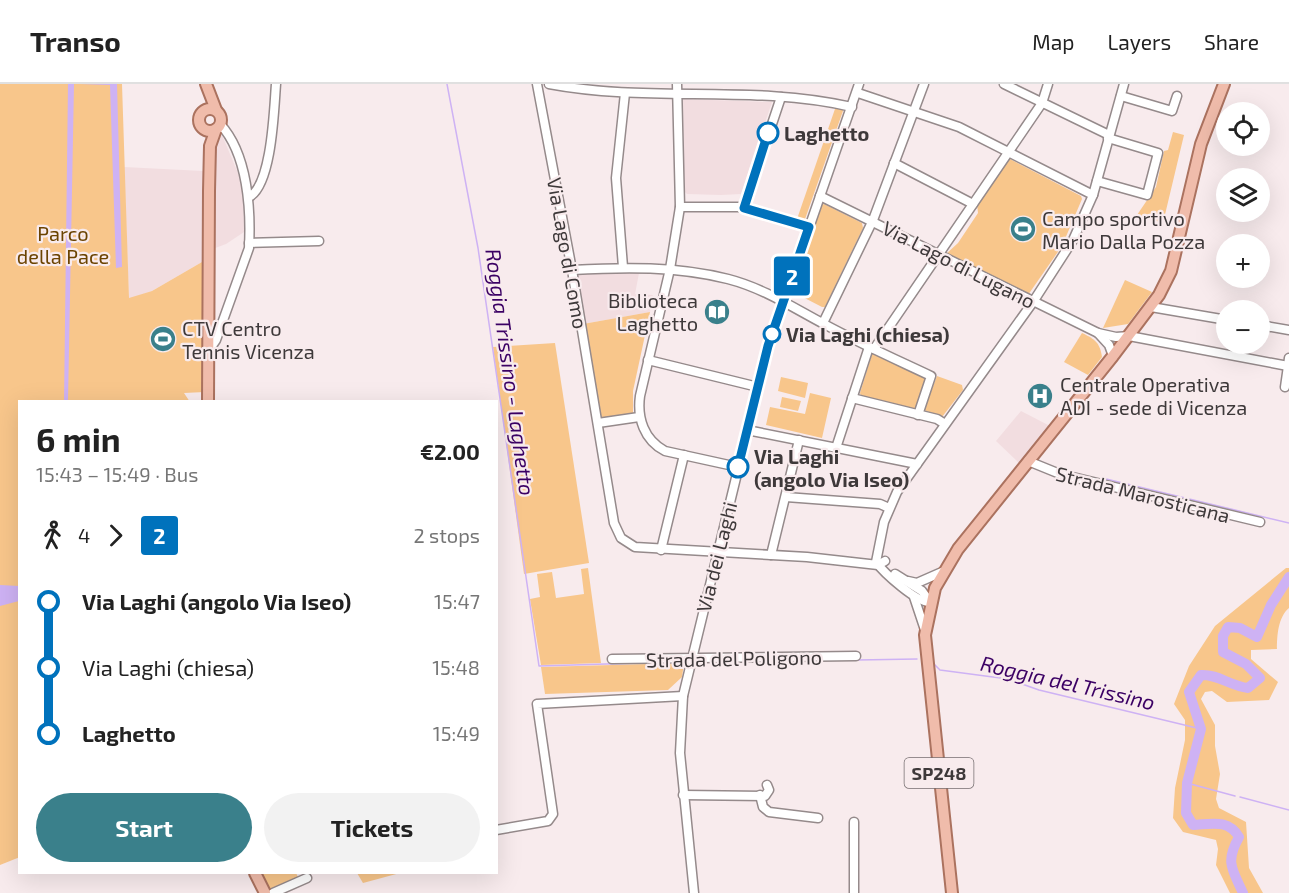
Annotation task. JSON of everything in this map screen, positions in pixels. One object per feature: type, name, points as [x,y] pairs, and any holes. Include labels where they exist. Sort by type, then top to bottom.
[{"type":"main road","name":"Strada Marosticana","points":[[952,893],[925,630],[930,602],[942,572],[1151,307],[1171,271],[1201,144],[1224,84]]},
{"type":"main road","points":[[207,86],[220,115],[210,146],[207,284],[208,400]]},
{"type":"main road","points":[[207,86],[207,99],[199,118],[210,146]]},
{"type":"main road","points":[[203,111],[216,110]]},
{"type":"main road","points":[[203,128],[209,131],[218,127]]},
{"type":"main road","points":[[256,874],[265,893]]},
{"type":"street","points":[[249,197],[259,187],[266,164],[276,84]]},
{"type":"street","name":"Via Lago di Como","points":[[537,84],[572,270],[614,523],[621,538],[634,547],[661,550],[882,563]]},
{"type":"street","points":[[549,84],[626,93],[678,95],[746,88],[781,97],[852,107]]},
{"type":"street","points":[[677,84],[680,207],[670,269],[640,396],[639,417],[645,433],[656,447],[738,467]]},
{"type":"street","points":[[823,323],[873,220],[924,84]]},
{"type":"street","points":[[1004,84],[1108,136],[1158,153],[1147,195],[1097,181]]},
{"type":"street","points":[[836,448],[852,398],[872,348],[1042,103],[1048,84]]},
{"type":"street","points":[[930,602],[914,596],[882,563],[879,545],[889,507],[945,424],[1033,302],[1073,240],[1093,195],[1124,84]]},
{"type":"street","points":[[859,88],[959,127],[1093,195]]},
{"type":"street","name":"Via dei Laghi","points":[[694,893],[680,753],[683,696],[747,430],[783,300],[859,88]]},
{"type":"street","points":[[623,267],[616,178],[626,93]]},
{"type":"street","points":[[1121,96],[1172,111],[1176,96]]},
{"type":"street","points":[[741,207],[781,97]]},
{"type":"street","points":[[209,350],[216,340],[249,243],[249,197],[243,172],[228,135],[218,127]]},
{"type":"street","points":[[894,164],[973,204]]},
{"type":"street","name":"Via Lago di Lugano","points":[[820,196],[873,220],[1098,333],[1288,362]]},
{"type":"street","points":[[680,207],[741,207],[809,227]]},
{"type":"street","points":[[249,243],[319,241]]},
{"type":"street","points":[[572,270],[623,267],[670,269],[728,279],[783,300],[823,323],[931,376],[918,415]]},
{"type":"street","points":[[1151,307],[1216,318]]},
{"type":"street","points":[[1270,327],[1289,330]]},
{"type":"street","points":[[1098,333],[1109,345],[1113,356]]},
{"type":"street","points":[[648,360],[758,387]]},
{"type":"street","points":[[1285,387],[1288,362]]},
{"type":"street","points":[[852,398],[945,424]]},
{"type":"street","points":[[598,423],[639,417]]},
{"type":"street","points":[[747,430],[917,464]]},
{"type":"street","points":[[771,555],[799,440]]},
{"type":"street","points":[[661,550],[684,455]]},
{"type":"street","name":"Strada Marosticana","points":[[1028,461],[1060,474],[1260,522]]},
{"type":"street","points":[[786,497],[880,504],[889,507]]},
{"type":"street","points":[[882,563],[927,595],[930,602]]},
{"type":"street","points":[[908,581],[918,583],[942,572]]},
{"type":"street","points":[[914,596],[925,630]]},
{"type":"street","name":"Strada del Poligono","points":[[612,659],[856,656]]},
{"type":"street","points":[[498,830],[548,821],[553,814],[537,704],[683,696]]},
{"type":"street","points":[[683,795],[760,795],[767,793],[767,785]]},
{"type":"street","points":[[760,795],[763,807],[769,812],[818,818]]},
{"type":"street","points":[[854,822],[854,893]]},
{"type":"street","points":[[273,893],[307,878]]},
{"type":"shaded area","points":[[68,84],[74,84],[68,400],[64,400]]},
{"type":"shaded area","points":[[80,84],[117,84],[122,267],[116,268],[110,85]]},
{"type":"shaded area","points":[[683,99],[772,102],[741,194],[687,194],[684,191]]},
{"type":"shaded area","points":[[222,135],[243,185],[244,232],[226,244],[210,250],[213,138]]},
{"type":"shaded area","points":[[124,167],[203,171],[202,262],[152,291],[129,299]]},
{"type":"shaded area","points":[[574,273],[639,273],[635,294],[653,295],[650,312],[583,324]]},
{"type":"shaded area","points":[[1021,411],[1050,426],[1019,463],[996,441]]},
{"type":"shaded area","points":[[0,585],[18,586],[18,601],[0,606]]},
{"type":"green space","name":"Parco della Pace","points":[[0,84],[122,84],[129,298],[152,291],[202,262],[205,392],[184,393],[189,400],[18,400],[18,858],[0,865]]},
{"type":"green space","points":[[836,106],[844,108],[804,222],[797,219]]},
{"type":"green space","points":[[1173,132],[1184,135],[1163,223],[1137,215],[1156,187],[1164,151],[1168,150]]},
{"type":"green space","points":[[1010,159],[1081,196],[1082,199],[1062,246],[1028,295],[946,254],[958,243],[978,213],[977,204],[1007,160]]},
{"type":"green space","points":[[824,204],[862,223],[863,228],[825,307],[822,307],[791,291],[821,205]]},
{"type":"green space","points":[[1125,280],[1152,292],[1128,324],[1103,328]]},
{"type":"green space","points":[[650,312],[633,391],[633,416],[601,419],[583,324]]},
{"type":"green space","points":[[1082,333],[1096,342],[1102,357],[1088,375],[1064,362]]},
{"type":"green space","points":[[555,343],[589,563],[524,574],[493,347]]},
{"type":"green space","points":[[875,353],[924,378],[926,383],[916,410],[861,396],[872,354]]},
{"type":"green space","points":[[937,376],[962,385],[963,390],[942,417],[924,410]]},
{"type":"green space","points":[[781,377],[808,383],[805,398],[778,391]]},
{"type":"green space","points":[[810,393],[831,398],[822,438],[766,425],[770,407],[805,414]]},
{"type":"green space","points":[[782,397],[801,401],[798,411],[780,407]]},
{"type":"green space","points":[[588,568],[601,663],[541,665],[530,599],[540,597],[537,574],[552,572],[556,598],[584,594],[581,569]]},
{"type":"green space","points":[[1286,568],[1289,568],[1289,608],[1280,622],[1277,649],[1251,650],[1251,659],[1278,682],[1269,700],[1227,702],[1212,691],[1205,692],[1201,699],[1215,725],[1215,746],[1220,774],[1216,799],[1219,808],[1246,822],[1249,868],[1263,893],[1230,893],[1216,865],[1218,849],[1216,840],[1183,832],[1173,818],[1175,788],[1185,740],[1185,720],[1174,704],[1189,666],[1215,626]]},
{"type":"green space","points":[[684,663],[682,677],[668,690],[545,694],[541,667]]},
{"type":"green space","points":[[260,874],[296,874],[298,877],[269,891]]},
{"type":"green space","points":[[358,874],[396,874],[363,883]]},
{"type":"waterway","name":"Roggia Trissino - Laghetto","points":[[447,84],[478,248],[539,666],[673,662]]},
{"type":"waterway","points":[[1102,478],[1289,523]]},
{"type":"waterway","points":[[1243,893],[1231,859],[1239,837],[1235,831],[1219,824],[1193,825],[1186,813],[1187,783],[1201,729],[1189,692],[1201,675],[1213,676],[1248,688],[1260,678],[1246,664],[1223,652],[1223,636],[1228,627],[1240,628],[1257,637],[1271,605],[1289,577]]},
{"type":"waterway","name":"Roggia del Trissino","points":[[857,660],[917,659]]},
{"type":"waterway","name":"Roggia del Trissino","points":[[746,661],[808,661]]},
{"type":"waterway","name":"Roggia del Trissino","points":[[933,663],[940,670],[1008,679],[1039,690],[1201,729]]},
{"type":"waterway","points":[[1187,783],[1235,796]]},
{"type":"waterway","points":[[1240,797],[1289,810]]},
{"type":"bus line","name":"2","points":[[738,467],[768,346],[809,227],[744,208],[768,133]]},
{"type":"place","name":"Laghetto","points":[[768,133]]},
{"type":"place","name":"Campo sportivo Mario Dalla Pozza","points":[[1023,229]]},
{"type":"place","name":"Biblioteca Laghetto","points":[[717,312]]},
{"type":"place","name":"Via Laghi (chiesa)","points":[[772,334]]},
{"type":"place","name":"CTV Centro Tennis Vicenza","points":[[163,339]]},
{"type":"place","name":"Centrale Operativa ADI - sede di Vicenza","points":[[1040,396]]},
{"type":"place","name":"Via Laghi (angolo Via Iseo)","points":[[738,467]]}]
